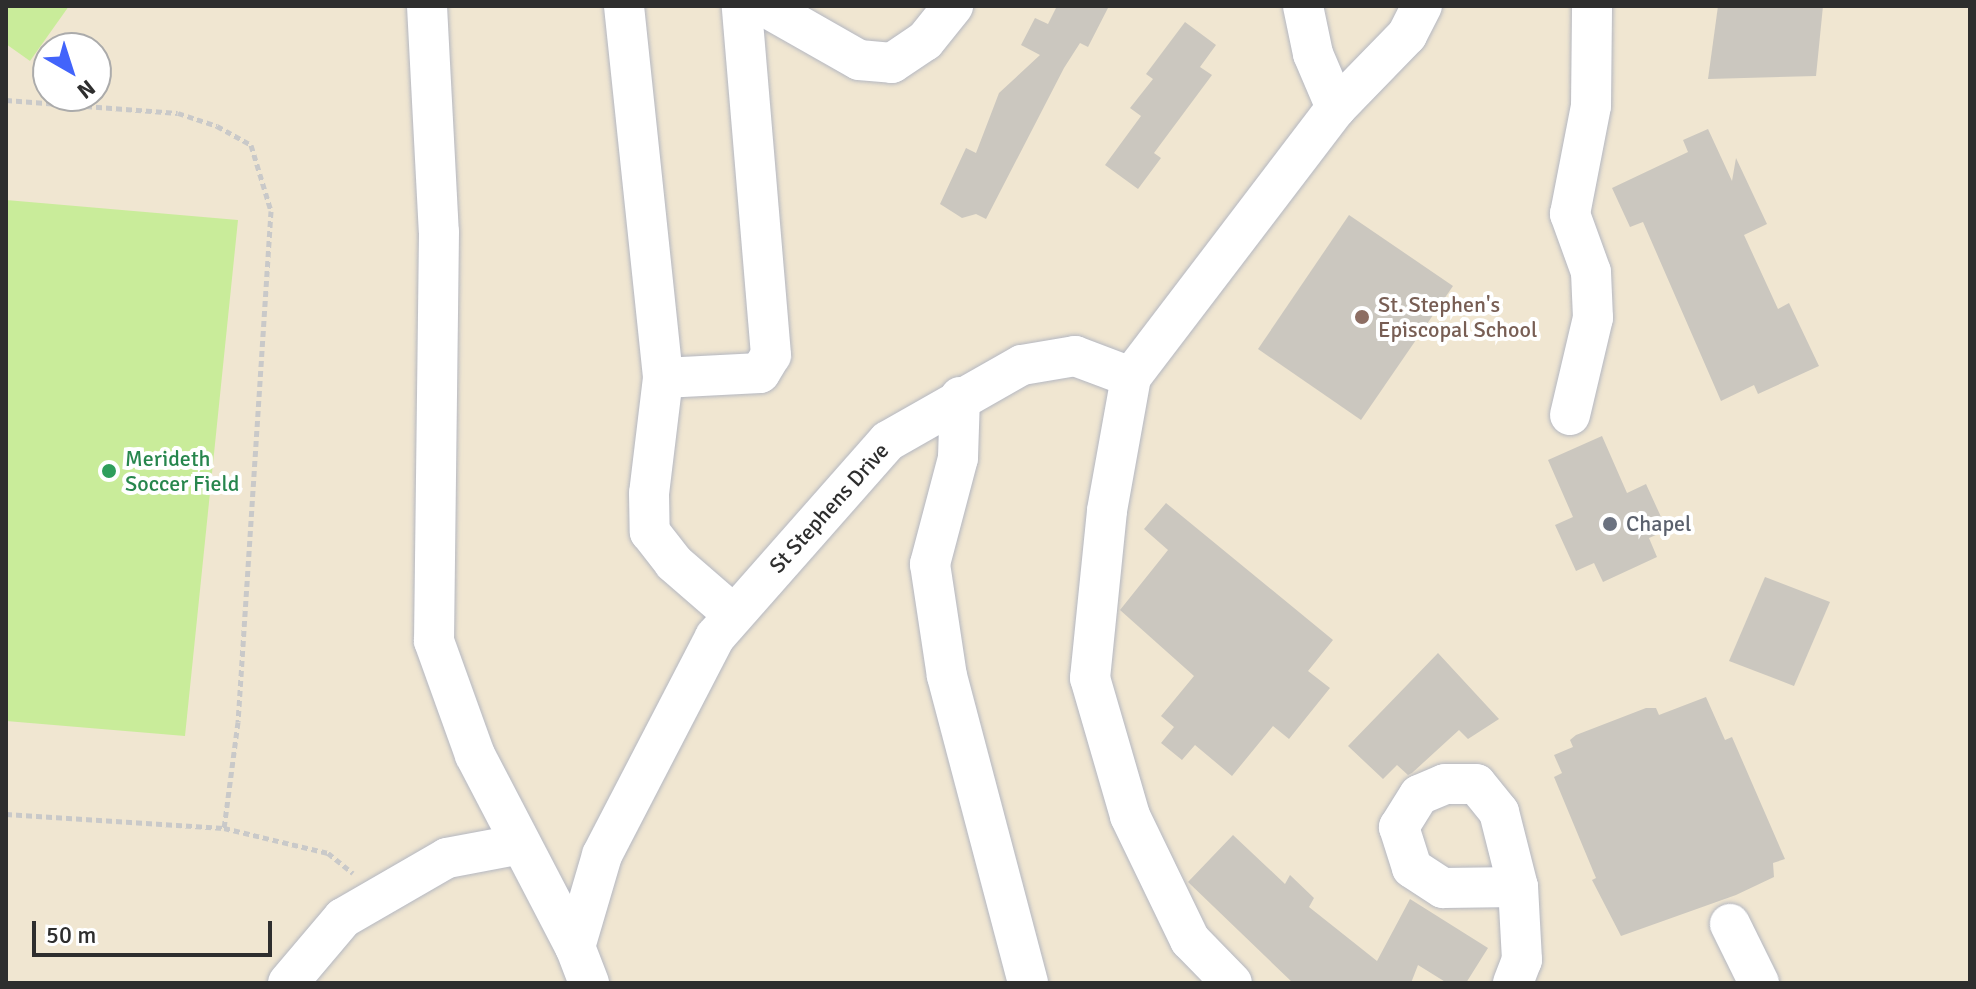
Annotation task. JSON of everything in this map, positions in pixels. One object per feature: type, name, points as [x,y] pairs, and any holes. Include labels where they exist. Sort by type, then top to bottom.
[{"type":"street","points":[[427,6],[439,232],[434,641],[475,755],[582,965]]},
{"type":"street","points":[[624,6],[663,378],[649,493],[650,532],[674,563],[734,615]]},
{"type":"street","points":[[663,378],[760,373],[771,355],[742,6]]},
{"type":"street","points":[[764,6],[859,60],[892,63],[925,41],[953,6]]},
{"type":"street","points":[[1303,6],[1313,54],[1336,108]]},
{"type":"street","points":[[1232,983],[1190,940],[1130,816],[1090,678],[1107,511],[1131,377],[1336,108],[1407,35],[1422,6]]},
{"type":"street","points":[[1570,415],[1593,318],[1591,272],[1570,214],[1591,106],[1592,6]]},
{"type":"street","name":"St Stephens Drive","points":[[582,965],[602,855],[715,637],[888,441],[960,397],[1022,365],[1075,356],[1131,377]]},
{"type":"street","points":[[960,397],[958,458],[930,564],[947,676],[1028,983]]},
{"type":"street","points":[[288,983],[343,918],[447,858],[521,844]]},
{"type":"street","points":[[1513,983],[1522,960],[1518,887]]},
{"type":"street","points":[[1730,924],[1759,983]]},
{"type":"path","points":[[6,100],[178,113],[217,126],[251,145],[271,211],[238,722],[224,828]]},
{"type":"path","points":[[6,814],[224,828],[328,853],[382,895]]},
{"type":"shaded area","name":"St. Stephen's Episcopal School","points":[[6,6],[1970,6],[1970,983],[6,983]]},
{"type":"green space","points":[[6,6],[69,6],[51,32],[32,32],[30,61],[6,44]]},
{"type":"green space","name":"Merideth Soccer Field","points":[[6,200],[238,220],[185,736],[6,721]]},
{"type":"building","points":[[1057,6],[1109,6],[1088,47],[1080,43],[1064,68],[986,219],[976,214],[962,218],[940,204],[966,148],[976,153],[999,93],[1040,55],[1021,45],[1035,18],[1048,24]]},
{"type":"building","points":[[1718,6],[1823,6],[1816,76],[1708,79]]},
{"type":"building","points":[[1185,22],[1216,45],[1200,67],[1212,75],[1154,153],[1161,158],[1138,189],[1105,165],[1141,116],[1130,108],[1153,79],[1146,74]]},
{"type":"building","points":[[1708,129],[1732,181],[1736,158],[1767,224],[1744,235],[1778,309],[1789,303],[1819,366],[1758,394],[1754,385],[1721,401],[1643,222],[1630,227],[1612,188],[1688,152],[1683,140]]},
{"type":"building","points":[[1349,215],[1453,286],[1361,420],[1258,349]]},
{"type":"building","points":[[1602,436],[1627,493],[1646,484],[1667,530],[1649,538],[1657,557],[1603,582],[1594,563],[1576,571],[1555,525],[1573,517],[1548,460]]},
{"type":"building","points":[[1166,503],[1333,640],[1308,671],[1330,688],[1289,739],[1273,726],[1232,776],[1195,745],[1182,760],[1161,743],[1174,727],[1161,716],[1194,676],[1120,610],[1168,550],[1144,529]]},
{"type":"building","points":[[1765,577],[1830,602],[1794,686],[1729,661]]},
{"type":"building","points":[[1438,653],[1499,719],[1468,739],[1459,730],[1412,773],[1408,775],[1397,765],[1383,779],[1348,746]]},
{"type":"building","points":[[1706,697],[1725,740],[1732,737],[1785,859],[1773,863],[1774,877],[1736,895],[1621,936],[1592,880],[1596,878],[1554,777],[1562,773],[1554,755],[1573,747],[1570,740],[1576,735],[1646,708],[1656,708],[1659,715]]},
{"type":"building","points":[[1233,835],[1285,884],[1290,875],[1314,898],[1309,907],[1377,961],[1410,899],[1488,948],[1466,983],[1447,983],[1418,965],[1411,983],[1293,983],[1188,882]]},
{"type":"place","name":"St. Stephen's Episcopal School","points":[[1362,317]]},
{"type":"place","name":"Merideth Soccer Field","points":[[109,471]]},
{"type":"place","name":"Chapel","points":[[1610,524]]}]
